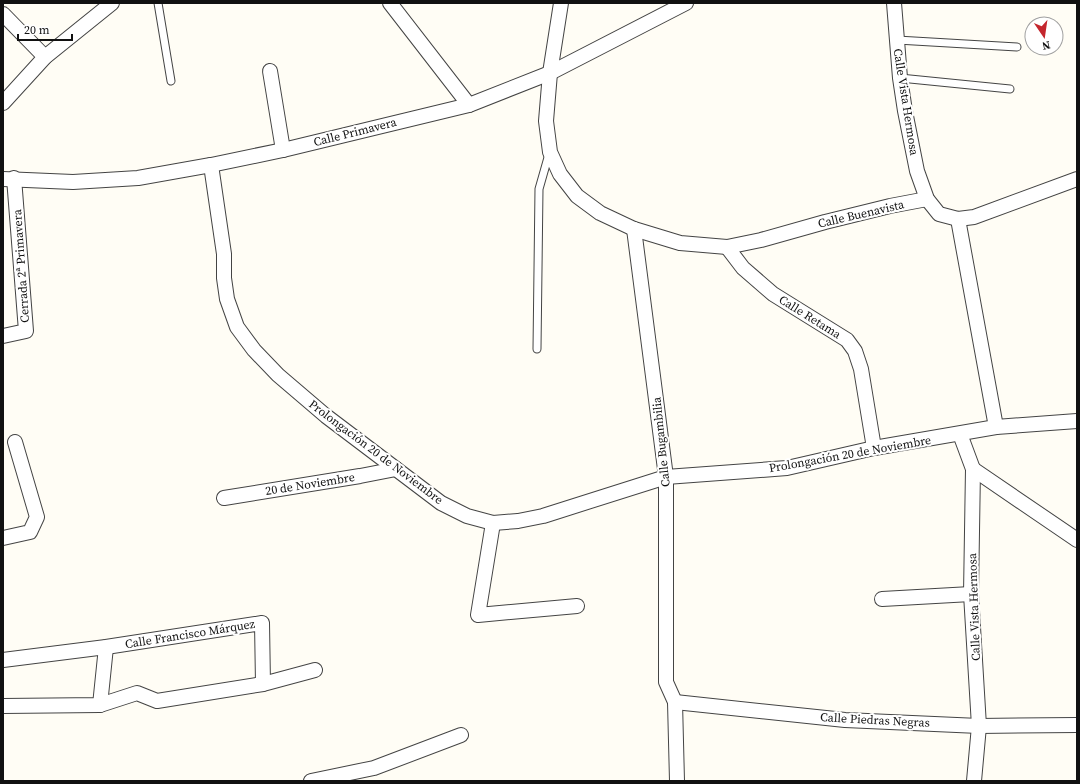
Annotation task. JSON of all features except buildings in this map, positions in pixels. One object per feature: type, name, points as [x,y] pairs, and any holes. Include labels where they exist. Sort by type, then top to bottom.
[{"type":"street","points":[[3,103],[45,57],[112,3]]},
{"type":"street","points":[[390,3],[469,105]]},
{"type":"street","points":[[561,3],[550,73],[546,122],[550,152],[560,174],[577,196],[600,213],[634,229]]},
{"type":"street","name":"Calle Primavera","points":[[9,179],[73,182],[138,178],[283,150],[469,105],[550,73],[686,3]]},
{"type":"street","name":"Calle Vista Hermosa","points":[[894,3],[900,78],[905,111],[917,171],[927,199]]},
{"type":"street","points":[[3,14],[45,57]]},
{"type":"street","points":[[270,72],[283,150]]},
{"type":"street","name":"Prolongación 20 de Noviembre","points":[[211,165],[223,247],[224,278],[227,299],[237,328],[254,350],[278,375],[326,416],[441,503],[467,516],[493,523],[518,521],[543,516],[666,476],[787,468],[874,448],[996,427],[1077,421]]},
{"type":"street","name":"Cerrada 2ª Primavera","points":[[3,336],[26,331],[9,179]]},
{"type":"street","points":[[927,199],[939,214],[958,219],[974,217],[1077,179]]},
{"type":"street","name":"Calle Buenavista","points":[[634,229],[680,243],[727,247],[761,240],[825,222],[927,199]]},
{"type":"street","points":[[958,219],[996,427]]},
{"type":"street","name":"Calle Bugambilia","points":[[634,229],[666,476],[666,682],[675,702]]},
{"type":"street","name":"Calle Retama","points":[[727,247],[743,268],[774,294],[847,340],[855,351],[861,369],[874,448]]},
{"type":"street","name":"Calle Vista Hermosa","points":[[960,434],[973,469],[971,594],[979,726],[974,781]]},
{"type":"street","points":[[3,538],[30,532],[37,517],[15,442]]},
{"type":"street","name":"20 de Noviembre","points":[[224,498],[396,469]]},
{"type":"street","points":[[973,469],[1077,540]]},
{"type":"street","points":[[493,523],[478,615],[577,606]]},
{"type":"street","points":[[882,598],[971,594]]},
{"type":"street","name":"Calle Francisco Márquez","points":[[3,660],[106,648],[262,623],[263,684]]},
{"type":"street","points":[[100,705],[106,648]]},
{"type":"street","points":[[3,706],[100,705],[137,693],[157,701],[263,684],[315,670]]},
{"type":"street","points":[[675,702],[677,781]]},
{"type":"street","name":"Calle Piedras Negras","points":[[675,702],[845,720],[979,726],[1077,725]]},
{"type":"street","points":[[312,781],[374,768],[461,735]]},
{"type":"lane","points":[[158,3],[171,81]]},
{"type":"lane","points":[[897,40],[1017,47]]},
{"type":"lane","points":[[900,78],[1010,89]]},
{"type":"lane","points":[[537,349],[539,189],[550,152]]}]
